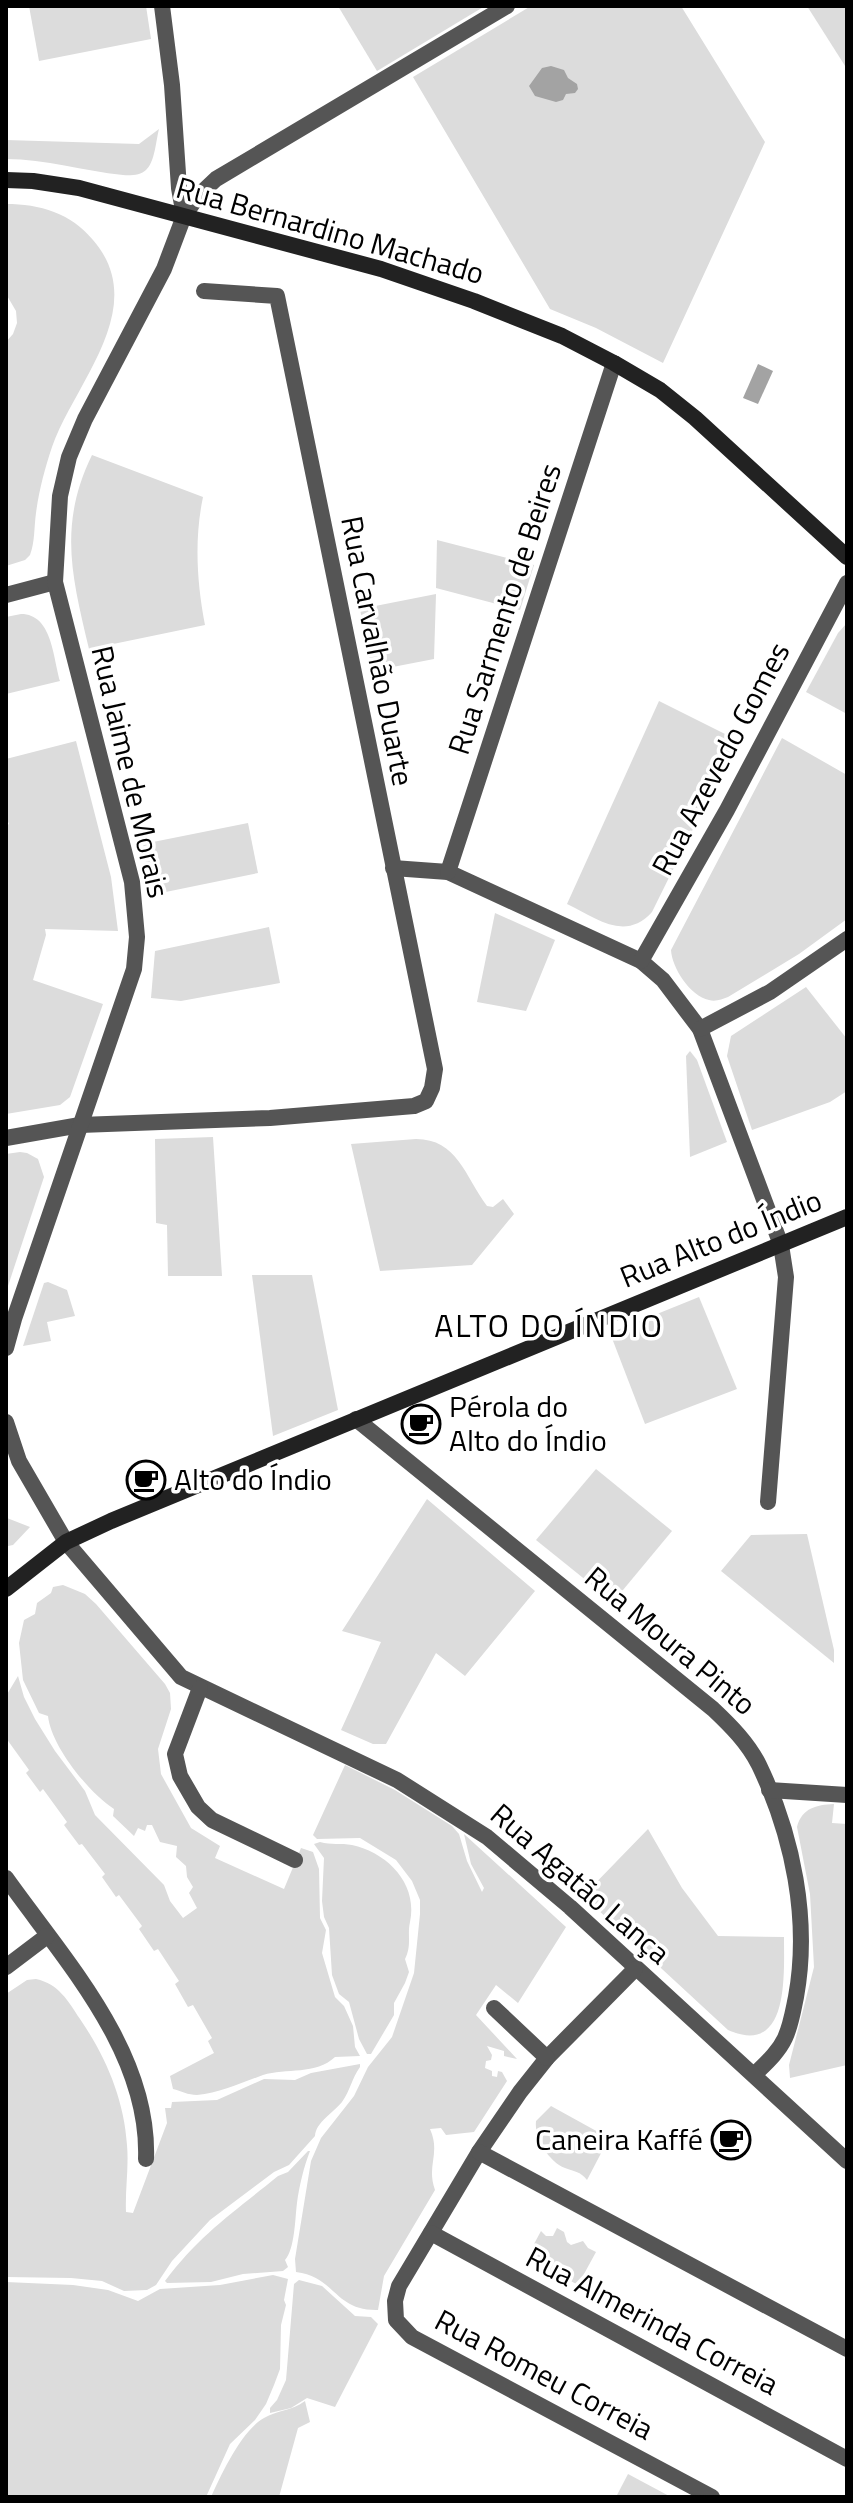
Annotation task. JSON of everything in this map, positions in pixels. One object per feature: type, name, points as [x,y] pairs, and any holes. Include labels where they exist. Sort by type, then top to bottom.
[{"type":"main road","name":"Rua Bernardino Machado","points":[[6,180],[79,188],[381,269],[562,336],[660,390],[695,418],[847,557]]},
{"type":"main road","name":"Rua Alto do Índio","points":[[6,1589],[66,1542],[847,1217]]},
{"type":"street","points":[[162,6],[184,216]]},
{"type":"street","points":[[184,216],[198,196],[216,179],[507,6]]},
{"type":"street","name":"Rua Jaime de Morais","points":[[6,1348],[134,969],[136,909],[132,882],[55,582],[60,496],[69,457],[85,419],[164,269],[184,216]]},
{"type":"street","name":"Rua Carvalhão Duarte","points":[[80,1125],[228,1121],[414,1106],[426,1101],[435,1069],[277,296],[204,291]]},
{"type":"street","name":"Rua Sarmento de Beires","points":[[448,872],[614,363]]},
{"type":"street","points":[[6,595],[55,582]]},
{"type":"street","name":"Rua Azevedo Gomes","points":[[641,961],[727,810],[847,583]]},
{"type":"street","points":[[393,868],[448,872],[641,961],[663,980],[700,1029],[781,1245],[786,1277],[768,1502]]},
{"type":"street","points":[[700,1029],[770,992],[847,939]]},
{"type":"street","points":[[6,1138],[80,1125]]},
{"type":"street","name":"Rua Moura Pinto","points":[[356,1419],[713,1709],[744,1741],[758,1764],[792,1858],[800,1939],[799,1981],[785,2038],[754,2075]]},
{"type":"street","points":[[6,1422],[19,1461],[66,1542]]},
{"type":"street","name":"Rua Agatão Lança","points":[[66,1542],[181,1677],[349,1755],[450,1811],[519,1862],[847,2161]]},
{"type":"street","points":[[200,1688],[175,1754],[180,1776],[198,1807],[212,1820],[295,1860]]},
{"type":"street","points":[[769,1790],[847,1795]]},
{"type":"street","points":[[6,1878],[94,2003],[132,2074],[143,2107],[146,2159]]},
{"type":"street","points":[[6,1967],[47,1936]]},
{"type":"street","name":"Rua Romeu Correia","points":[[635,1969],[547,2058],[505,2112],[399,2286],[395,2301],[396,2320],[412,2337],[712,2497]]},
{"type":"street","points":[[494,2008],[547,2058]]},
{"type":"street","points":[[479,2152],[847,2349]]},
{"type":"street","name":"Rua Almerinda Correia","points":[[431,2233],[847,2459]]},
{"type":"shaded area","points":[[29,6],[146,6],[151,39],[39,61]]},
{"type":"shaded area","points":[[338,6],[485,6],[377,71]]},
{"type":"shaded area","points":[[531,6],[681,6],[765,142],[663,363],[596,328],[550,309],[413,77]]},
{"type":"shaded area","points":[[807,6],[847,6],[847,69]]},
{"type":"shaded area","points":[[551,66],[564,70],[578,89],[556,102],[535,96],[529,86],[542,68]]},
{"type":"shaded area","points":[[159,129],[149,166],[135,175],[6,159],[6,140],[139,144]]},
{"type":"shaded area","points":[[6,204],[43,208],[75,223],[93,240],[109,265],[114,291],[112,318],[103,344],[49,455],[30,555],[25,560],[6,566],[6,342],[17,323],[16,311],[6,294]]},
{"type":"shaded area","points":[[758,364],[773,371],[758,404],[743,398]]},
{"type":"shaded area","points":[[92,455],[203,497],[198,529],[198,561],[205,625],[89,649],[71,551],[75,505]]},
{"type":"shaded area","points":[[437,540],[534,565],[520,610],[436,588]]},
{"type":"shaded area","points":[[436,594],[434,659],[372,671],[360,609]]},
{"type":"shaded area","points":[[21,614],[39,621],[45,629],[60,681],[6,694],[6,617]]},
{"type":"shaded area","points":[[847,623],[847,714],[806,692],[838,633]]},
{"type":"shaded area","points":[[659,701],[737,740],[652,912],[631,925],[610,924],[567,904]]},
{"type":"shaded area","points":[[782,738],[847,775],[847,919],[799,954],[728,997],[709,1000],[695,993],[683,980],[671,950]]},
{"type":"shaded area","points":[[76,741],[111,877],[118,931],[45,929],[33,980],[103,1004],[70,1097],[60,1105],[6,1114],[6,826],[9,824],[6,817],[6,759]]},
{"type":"shaded area","points":[[248,823],[258,873],[151,895],[143,844]]},
{"type":"shaded area","points":[[495,913],[555,940],[526,1011],[477,1002]]},
{"type":"shaded area","points":[[269,927],[280,983],[181,1001],[151,998],[155,951]]},
{"type":"shaded area","points":[[806,987],[847,1039],[847,1091],[830,1102],[752,1130],[727,1056],[731,1036]]},
{"type":"shaded area","points":[[690,1051],[697,1060],[727,1142],[690,1157],[686,1056]]},
{"type":"shaded area","points":[[213,1137],[222,1276],[168,1276],[167,1225],[156,1223],[155,1139]]},
{"type":"shaded area","points":[[416,1139],[441,1145],[451,1152],[487,1206],[493,1207],[503,1199],[514,1214],[472,1265],[380,1271],[351,1144]]},
{"type":"shaded area","points":[[20,1152],[38,1159],[44,1177],[6,1292],[6,1154]]},
{"type":"shaded area","points":[[252,1275],[312,1275],[338,1410],[273,1436]]},
{"type":"shaded area","points":[[44,1283],[67,1290],[75,1316],[47,1322],[51,1341],[23,1346]]},
{"type":"shaded area","points":[[699,1297],[737,1389],[645,1424],[610,1333]]},
{"type":"shaded area","points":[[596,1469],[672,1531],[613,1602],[536,1540]]},
{"type":"shaded area","points":[[6,1494],[7,1518],[30,1527],[13,1545],[8,1546]]},
{"type":"shaded area","points":[[427,1499],[535,1591],[465,1676],[436,1653],[386,1744],[373,1744],[341,1730],[381,1642],[342,1631]]},
{"type":"shaded area","points":[[807,1534],[834,1650],[834,1663],[721,1571],[751,1535]]},
{"type":"shaded area","points":[[63,1585],[85,1594],[96,1604],[165,1684],[170,1693],[171,1709],[158,1749],[161,1774],[191,1828],[220,1846],[215,1858],[284,1889],[301,1848],[313,1852],[319,1869],[320,1918],[326,1930],[322,1953],[335,1997],[344,2006],[353,2026],[355,2047],[360,2056],[335,2057],[310,2069],[263,2075],[206,2094],[194,2095],[173,2089],[170,2076],[214,2053],[208,2041],[212,2038],[193,2005],[188,2007],[175,1984],[179,1981],[158,1949],[154,1951],[139,1929],[142,1926],[119,1895],[116,1897],[102,1877],[105,1874],[64,1825],[67,1822],[43,1789],[40,1792],[26,1773],[29,1770],[6,1738],[6,1696],[18,1676],[35,1719],[85,1791],[95,1815],[164,1885],[170,1901],[183,1918],[197,1908],[189,1893],[193,1887],[187,1877],[186,1866],[176,1857],[177,1846],[160,1842],[152,1825],[147,1825],[145,1831],[138,1828],[134,1836],[113,1816],[114,1809],[73,1768],[56,1741],[48,1716],[39,1713],[23,1680],[19,1643],[24,1620],[35,1614],[37,1603],[51,1593],[53,1587]]},
{"type":"shaded area","points":[[345,1765],[395,1790],[452,1826],[459,1834],[467,1861],[482,1892],[484,1888],[471,1864],[464,1834],[566,1927],[518,2003],[496,1985],[476,2015],[517,2059],[504,2056],[504,2051],[487,2046],[492,2055],[491,2060],[486,2061],[485,2068],[492,2071],[492,2076],[497,2077],[498,2071],[502,2072],[507,2081],[474,2132],[446,2135],[441,2128],[430,2129],[434,2146],[432,2173],[435,2190],[384,2276],[378,2310],[352,2305],[320,2280],[296,2272],[295,2259],[311,2161],[321,2138],[354,2096],[368,2067],[392,2037],[414,1973],[420,1914],[420,1900],[412,1881],[396,1860],[360,1838],[317,1839],[313,1835]]},
{"type":"shaded area","points":[[834,1804],[832,1823],[847,1824],[847,2065],[790,2078],[789,2065],[814,1967],[810,1894],[797,1827],[806,1812],[821,1805]]},
{"type":"shaded area","points":[[648,1829],[682,1888],[718,1936],[784,1937],[784,1972],[779,2009],[773,2023],[762,2032],[748,2035],[728,2030],[583,1896]]},
{"type":"shaded area","points":[[314,1844],[352,1845],[377,1855],[398,1872],[409,1895],[409,1945],[405,1959],[409,1972],[394,2003],[394,2015],[371,2054],[367,2054],[359,2039],[349,2002],[339,1994],[332,1975],[329,1928],[322,1901],[324,1858]]},
{"type":"shaded area","points":[[36,1979],[57,1989],[67,2000],[98,2048],[112,2079],[122,2111],[127,2145],[126,2212],[133,2213],[167,2123],[165,2108],[171,2108],[172,2102],[217,2100],[264,2079],[295,2080],[311,2073],[360,2064],[360,2067],[342,2102],[322,2122],[315,2136],[289,2165],[274,2172],[210,2220],[172,2261],[156,2285],[147,2290],[124,2291],[102,2281],[6,2277],[6,1994],[27,1980]]},
{"type":"shaded area","points":[[551,2106],[609,2138],[587,2180],[580,2173],[553,2161],[540,2142],[536,2121]]},
{"type":"shaded area","points":[[308,2151],[293,2241],[285,2260],[288,2267],[283,2271],[243,2274],[211,2282],[165,2281],[205,2237],[278,2176],[288,2172]]},
{"type":"shaded area","points":[[557,2228],[564,2232],[571,2245],[583,2241],[596,2252],[578,2285],[527,2257],[541,2231],[546,2236],[553,2236]]},
{"type":"shaded area","points":[[273,2275],[288,2279],[281,2325],[280,2369],[266,2404],[255,2420],[230,2444],[206,2497],[6,2497],[6,2282],[108,2290],[138,2301],[160,2289],[220,2285]]},
{"type":"shaded area","points":[[299,2280],[322,2286],[355,2316],[371,2317],[378,2324],[335,2407],[307,2398],[291,2408],[270,2413],[286,2380],[294,2284]]},
{"type":"shaded area","points":[[305,2401],[310,2422],[298,2428],[279,2497],[211,2497],[248,2432],[269,2415]]},
{"type":"shaded area","points":[[628,2474],[671,2497],[616,2497]]},
{"type":"place","name":"Pérola do Alto do Índio","points":[[421,1424]]},
{"type":"place","name":"Alto do Índio","points":[[146,1480]]},
{"type":"place","name":"Caneira Kaffé","points":[[731,2140]]},
{"type":"district","name":"ALTO DO ÍNDIO","points":[[549,1326]]}]
